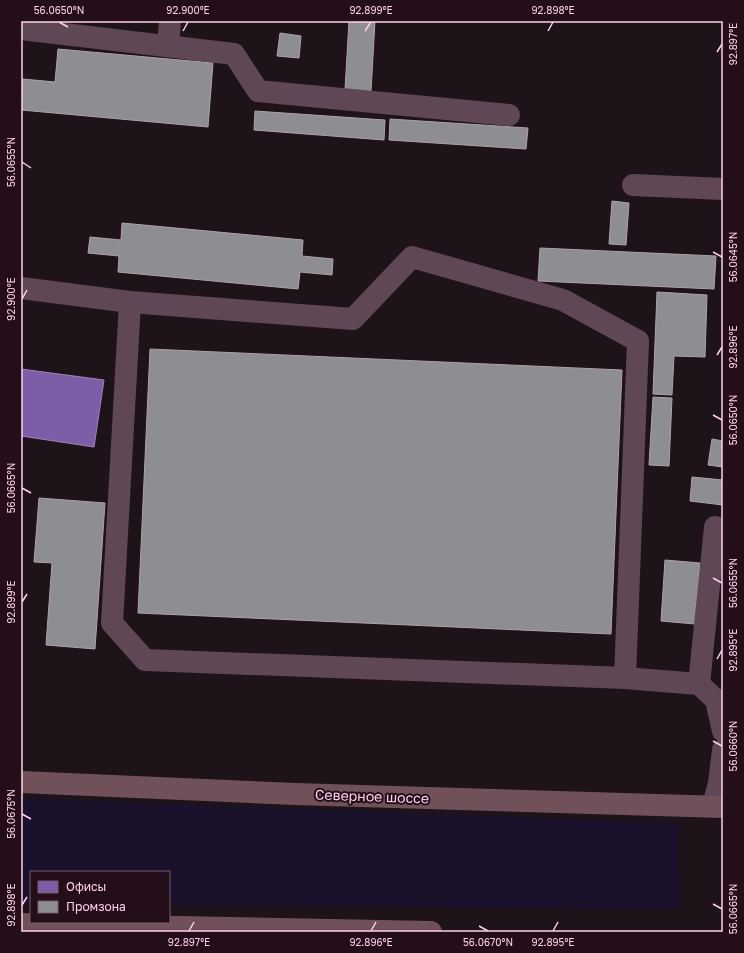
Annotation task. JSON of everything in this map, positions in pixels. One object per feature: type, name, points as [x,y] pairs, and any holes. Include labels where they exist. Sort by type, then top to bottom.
[{"type":"main road","name":"Северное шоссе","points":[[21,782],[303,794],[718,806]]},
{"type":"main road","points":[[21,924],[431,932]]},
{"type":"lane","points":[[168,46],[170,21]]},
{"type":"lane","points":[[21,29],[234,54],[258,92],[509,116]]},
{"type":"lane","points":[[633,185],[723,189]]},
{"type":"lane","points":[[21,288],[130,302],[353,319],[412,257],[563,300],[638,341],[625,678]]},
{"type":"lane","points":[[130,302],[112,623],[145,660],[625,678],[699,684],[716,700],[723,731]]},
{"type":"lane","points":[[699,684],[715,528]]},
{"type":"lane","points":[[718,806],[723,750]]},
{"type":"shaded area","points":[[21,798],[678,823],[680,910],[170,905],[170,871],[30,871],[30,904],[21,904]]},
{"type":"building: Офисы","points":[[21,369],[104,380],[94,447],[21,436]]},
{"type":"building: Промзона","points":[[349,21],[375,21],[371,91],[345,90]]},
{"type":"building: Промзона","points":[[280,33],[301,36],[299,58],[277,56]]},
{"type":"building: Промзона","points":[[58,49],[213,63],[208,127],[21,110],[23,79],[55,82]]},
{"type":"building: Промзона","points":[[255,111],[385,120],[384,140],[254,130]]},
{"type":"building: Промзона","points":[[390,119],[528,128],[526,149],[389,140]]},
{"type":"building: Промзона","points":[[612,201],[629,203],[626,245],[609,244]]},
{"type":"building: Промзона","points":[[122,223],[303,240],[302,256],[333,259],[332,275],[300,272],[298,289],[118,272],[119,256],[88,253],[90,237],[121,240]]},
{"type":"building: Промзона","points":[[540,248],[716,256],[714,289],[538,281]]},
{"type":"building: Промзона","points":[[657,292],[707,295],[705,357],[674,356],[672,395],[653,394]]},
{"type":"building: Промзона","points":[[150,349],[622,370],[611,634],[138,613]]},
{"type":"building: Промзона","points":[[653,397],[672,398],[669,466],[649,465]]},
{"type":"building: Промзона","points":[[712,439],[723,441],[723,467],[708,465]]},
{"type":"building: Промзона","points":[[692,477],[723,480],[723,505],[690,501]]},
{"type":"building: Промзона","points":[[39,498],[105,503],[95,649],[46,645],[52,563],[34,562]]},
{"type":"building: Промзона","points":[[665,560],[700,563],[695,624],[661,621]]}]
